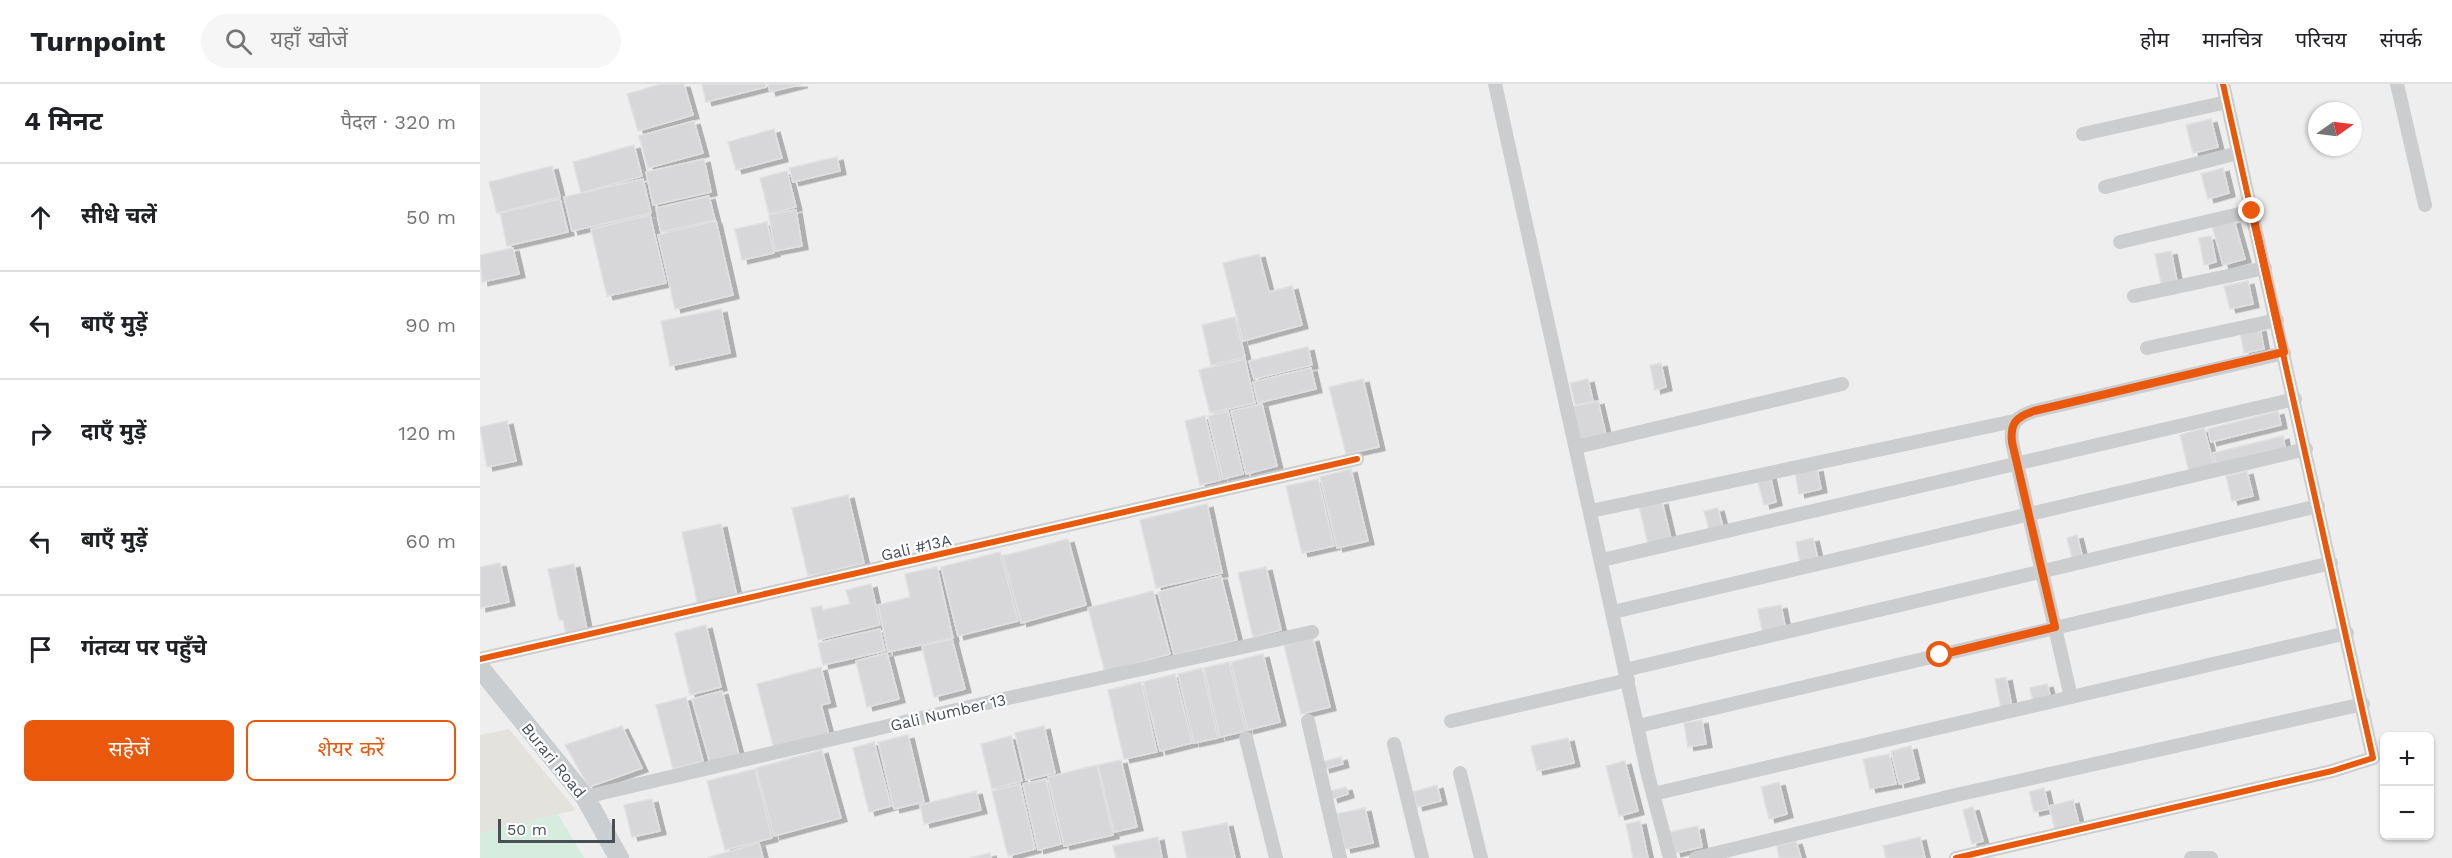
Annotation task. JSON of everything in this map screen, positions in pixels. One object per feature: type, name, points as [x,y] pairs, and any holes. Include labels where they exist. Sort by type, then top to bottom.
[{"type":"main road","name":"Burari Road","points":[[480,668],[585,797],[619,858]]},
{"type":"street","points":[[1495,84],[1653,794],[1670,858]]},
{"type":"street","points":[[1956,858],[2371,761],[2373,753],[2363,704],[2223,84]]},
{"type":"street","points":[[2397,84],[2425,205]]},
{"type":"street","points":[[2083,134],[2227,102]]},
{"type":"street","points":[[2105,187],[2238,153]]},
{"type":"street","points":[[2120,242],[2252,211]]},
{"type":"street","points":[[2134,296],[2265,268]]},
{"type":"street","points":[[2147,348],[2277,320]]},
{"type":"street","points":[[1591,511],[2014,421],[2034,411],[2284,352]]},
{"type":"street","points":[[1577,447],[1842,384]]},
{"type":"street","points":[[1602,560],[2295,399]]},
{"type":"street","points":[[2014,421],[2011,429],[2017,464],[2071,698]]},
{"type":"street","points":[[1613,612],[2306,449]]},
{"type":"street","name":"Gali #13A","points":[[480,659],[1357,459]]},
{"type":"street","points":[[1451,721],[2042,572],[2318,506]]},
{"type":"street","points":[[1638,726],[2331,564]]},
{"type":"street","name":"Gali Number 13","points":[[585,797],[999,700],[1312,632]]},
{"type":"street","points":[[1653,794],[2347,633]]},
{"type":"street","points":[[1696,858],[1968,793],[2363,704]]},
{"type":"street","points":[[1308,721],[1340,858]]},
{"type":"street","points":[[1246,738],[1276,858]]},
{"type":"street","points":[[1394,744],[1422,858]]},
{"type":"street","points":[[1460,773],[1480,858]]},
{"type":"street","points":[[2191,858],[2211,858]]},
{"type":"shaded area","points":[[509,729],[576,810],[480,833],[480,735]]},
{"type":"green space","points":[[558,814],[584,858],[480,858],[480,833]]},
{"type":"building","points":[[661,84],[684,84],[693,115],[638,131],[627,94]]},
{"type":"building","points":[[702,84],[765,84],[766,87],[706,102]]},
{"type":"building","points":[[768,84],[802,84],[770,92]]},
{"type":"building","points":[[2211,119],[2218,147],[2193,153],[2186,125]]},
{"type":"building","points":[[694,121],[703,153],[648,168],[639,136]]},
{"type":"building","points":[[774,129],[782,158],[736,170],[728,142]]},
{"type":"building","points":[[634,145],[642,176],[581,193],[573,162]]},
{"type":"building","points":[[837,157],[840,171],[793,182],[789,168]]},
{"type":"building","points":[[704,159],[711,192],[653,205],[646,172]]},
{"type":"building","points":[[552,166],[560,197],[497,213],[489,182]]},
{"type":"building","points":[[2223,168],[2229,193],[2208,199],[2201,174]]},
{"type":"building","points":[[787,171],[796,207],[769,214],[760,178]]},
{"type":"building","points":[[643,179],[651,213],[572,231],[564,197]]},
{"type":"building","points":[[709,196],[715,220],[661,232],[656,208]]},
{"type":"building","points":[[560,199],[568,232],[507,246],[500,213]]},
{"type":"building","points":[[796,210],[802,246],[775,251],[769,215]]},
{"type":"building","points":[[650,215],[666,283],[607,296],[591,229]]},
{"type":"building","points":[[2234,220],[2245,259],[2223,265],[2212,225]]},
{"type":"building","points":[[716,221],[733,295],[675,309],[658,235]]},
{"type":"building","points":[[767,222],[774,253],[742,260],[735,229]]},
{"type":"building","points":[[2211,236],[2216,262],[2204,265],[2199,238]]},
{"type":"building","points":[[513,248],[519,274],[482,282],[480,255]]},
{"type":"building","points":[[2171,251],[2177,281],[2161,284],[2155,254]]},
{"type":"building","points":[[1259,254],[1269,292],[1292,286],[1302,325],[1243,341],[1223,263]]},
{"type":"building","points":[[2248,281],[2253,304],[2230,309],[2224,286]]},
{"type":"building","points":[[721,309],[730,353],[670,366],[661,321]]},
{"type":"building","points":[[1235,317],[1245,357],[1211,365],[1202,325]]},
{"type":"building","points":[[2260,328],[2264,349],[2244,353],[2240,332]]},
{"type":"building","points":[[1308,347],[1312,365],[1254,379],[1249,361]]},
{"type":"building","points":[[1245,359],[1255,403],[1210,413],[1199,370]]},
{"type":"building","points":[[1661,363],[1666,387],[1655,390],[1650,365]]},
{"type":"building","points":[[1311,368],[1316,389],[1258,403],[1253,382]]},
{"type":"building","points":[[1363,379],[1379,447],[1346,454],[1329,387]]},
{"type":"building","points":[[1588,379],[1593,401],[1575,405],[1570,383]]},
{"type":"building","points":[[1598,401],[1606,435],[1580,442],[1572,407]]},
{"type":"building","points":[[1262,404],[1277,466],[1246,474],[1231,411]]},
{"type":"building","points":[[1228,411],[1243,474],[1223,479],[1208,416]]},
{"type":"building","points":[[2278,411],[2281,425],[2211,442],[2208,429]]},
{"type":"building","points":[[1205,416],[1221,480],[1200,485],[1185,421]]},
{"type":"building","points":[[507,421],[516,461],[487,467],[480,427]]},
{"type":"building","points":[[2204,428],[2215,469],[2190,476],[2180,435]]},
{"type":"building","points":[[2283,436],[2285,447],[2216,464],[2213,453]]},
{"type":"building","points":[[1817,468],[1821,489],[1799,494],[1795,472]]},
{"type":"building","points":[[1351,469],[1368,541],[1337,548],[1320,477]]},
{"type":"building","points":[[2247,471],[2253,496],[2232,501],[2226,476]]},
{"type":"building","points":[[1770,475],[1776,502],[1764,505],[1757,478]]},
{"type":"building","points":[[1318,479],[1334,546],[1302,553],[1286,486]]},
{"type":"building","points":[[848,495],[864,563],[808,576],[792,508]]},
{"type":"building","points":[[1662,501],[1671,539],[1648,544],[1639,506]]},
{"type":"building","points":[[1207,504],[1222,573],[1156,588],[1140,520]]},
{"type":"building","points":[[1718,508],[1723,527],[1709,530],[1704,511]]},
{"type":"building","points":[[721,524],[737,597],[698,606],[682,532]]},
{"type":"building","points":[[2077,535],[2083,559],[2073,562],[2067,538]]},
{"type":"building","points":[[1813,538],[1818,559],[1800,563],[1796,542]]},
{"type":"building","points":[[1068,539],[1086,605],[1021,623],[1003,556]]},
{"type":"building","points":[[1000,552],[1018,621],[958,636],[941,567]]},
{"type":"building","points":[[500,563],[509,602],[480,608],[480,567]]},
{"type":"building","points":[[574,564],[587,630],[566,634],[563,620],[559,620],[548,569]]},
{"type":"building","points":[[937,567],[953,638],[888,652],[878,605],[910,597],[905,574]]},
{"type":"building","points":[[1266,567],[1281,630],[1253,637],[1238,573]]},
{"type":"building","points":[[1221,576],[1237,640],[1174,655],[1158,592]]},
{"type":"building","points":[[871,584],[880,625],[818,640],[811,608],[822,606],[823,610],[850,604],[846,590]]},
{"type":"building","points":[[1153,591],[1170,654],[1105,672],[1088,608]]},
{"type":"building","points":[[1781,605],[1786,631],[1763,636],[1758,609]]},
{"type":"building","points":[[706,625],[721,687],[690,695],[675,633]]},
{"type":"building","points":[[880,629],[885,651],[823,665],[818,643]]},
{"type":"building","points":[[1313,638],[1330,707],[1301,714],[1284,645]]},
{"type":"building","points":[[952,639],[965,689],[934,697],[922,646]]},
{"type":"building","points":[[887,653],[899,699],[867,707],[856,661]]},
{"type":"building","points":[[1263,654],[1280,722],[1248,730],[1231,662]]},
{"type":"building","points":[[1229,662],[1246,731],[1220,737],[1204,668]]},
{"type":"building","points":[[821,667],[830,703],[821,705],[829,735],[774,749],[757,684]]},
{"type":"building","points":[[1202,668],[1218,738],[1194,743],[1178,674]]},
{"type":"building","points":[[1175,674],[1192,743],[1160,751],[1143,682]]},
{"type":"building","points":[[2006,677],[2012,707],[2001,709],[1995,679]]},
{"type":"building","points":[[1141,682],[1157,752],[1124,759],[1108,690]]},
{"type":"building","points":[[2047,684],[2052,702],[2034,706],[2030,688]]},
{"type":"building","points":[[722,691],[739,755],[710,763],[692,699]]},
{"type":"building","points":[[686,697],[703,761],[673,769],[656,705]]},
{"type":"building","points":[[1702,720],[1706,744],[1688,747],[1684,723]]},
{"type":"building","points":[[622,726],[642,768],[589,787],[565,745]]},
{"type":"building","points":[[1044,726],[1055,773],[1026,780],[1015,733]]},
{"type":"building","points":[[908,735],[924,802],[894,809],[878,742]]},
{"type":"building","points":[[1011,736],[1022,781],[992,789],[981,744]]},
{"type":"building","points":[[1568,738],[1574,763],[1537,771],[1531,746]]},
{"type":"building","points":[[874,742],[891,806],[869,812],[853,748]]},
{"type":"building","points":[[1911,746],[1919,779],[1899,784],[1891,751]]},
{"type":"building","points":[[822,750],[841,818],[774,836],[756,768]]},
{"type":"building","points":[[1889,754],[1896,784],[1870,789],[1863,759]]},
{"type":"building","points":[[1341,757],[1343,764],[1324,769],[1322,762]]},
{"type":"building","points":[[1121,760],[1137,827],[1114,832],[1098,765]]},
{"type":"building","points":[[1625,761],[1638,811],[1619,816],[1606,766]]},
{"type":"building","points":[[1097,765],[1113,835],[1064,846],[1048,777]]},
{"type":"building","points":[[755,769],[772,838],[725,850],[707,781]]},
{"type":"building","points":[[1046,779],[1061,844],[1038,850],[1023,784]]},
{"type":"building","points":[[1779,782],[1787,814],[1769,819],[1761,787]]},
{"type":"building","points":[[1020,784],[1035,849],[1008,856],[992,791]]},
{"type":"building","points":[[1437,785],[1441,801],[1417,807],[1413,792]]},
{"type":"building","points":[[1346,787],[1348,794],[1332,799],[1330,791]]},
{"type":"building","points":[[2044,788],[2049,809],[2034,812],[2029,792]]},
{"type":"building","points":[[976,791],[981,810],[924,824],[920,805]]},
{"type":"building","points":[[652,799],[660,831],[632,837],[624,805]]},
{"type":"building","points":[[2073,800],[2079,824],[2055,830],[2049,806]]},
{"type":"building","points":[[1973,807],[1983,841],[1972,844],[1963,810]]},
{"type":"building","points":[[1365,808],[1373,843],[1345,849],[1337,814]]},
{"type":"building","points":[[1640,821],[1648,858],[1633,858],[1626,824]]},
{"type":"building","points":[[1227,823],[1235,858],[1187,858],[1182,832]]},
{"type":"building","points":[[1698,826],[1702,847],[1675,853],[1670,832]]},
{"type":"building","points":[[1158,837],[1162,858],[1116,858],[1113,846]]},
{"type":"building","points":[[1920,837],[1925,858],[1886,858],[1883,846]]},
{"type":"building","points":[[1796,841],[1801,858],[1779,858],[1777,846]]},
{"type":"building","points":[[759,843],[763,858],[707,858]]},
{"type":"building","points":[[990,853],[991,858],[970,858]]},
{"type":"cycle path","points":[[1956,858],[2332,771],[2373,758],[2223,84]]},
{"type":"cycle path","points":[[480,659],[1357,459]]},
{"type":"route","points":[[1940,655],[2055,627],[2012,442],[2011,429],[2014,421],[2021,415],[2034,411],[2284,352],[2252,211]]}]
